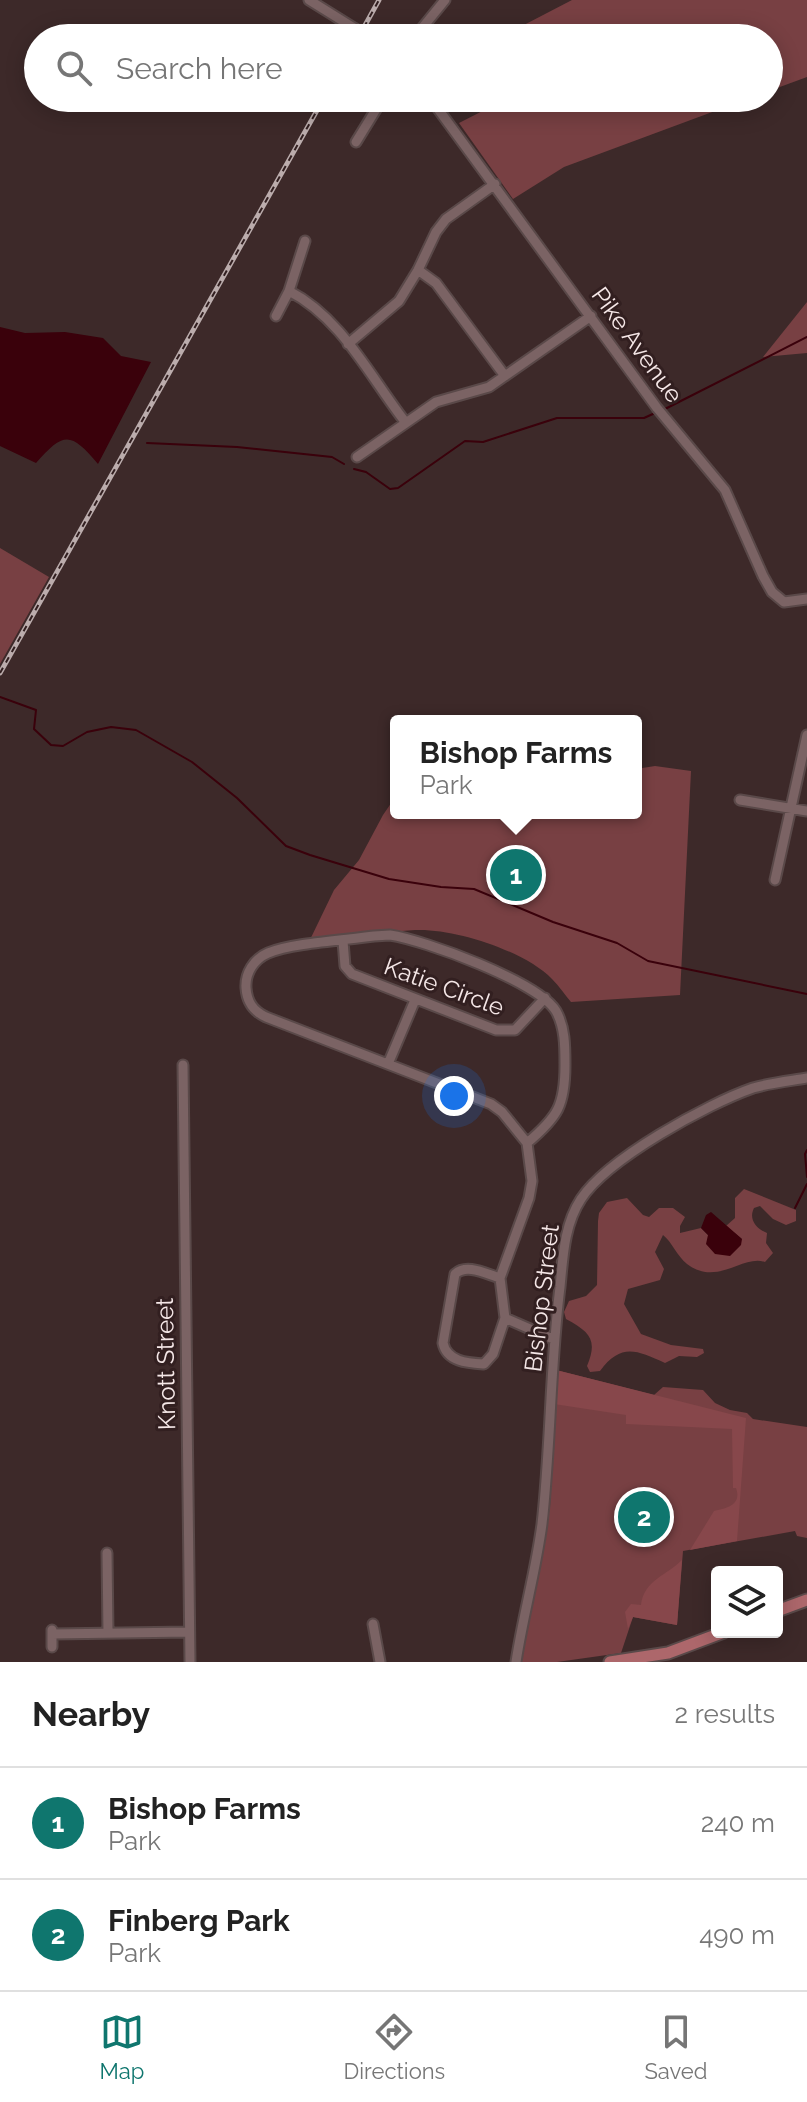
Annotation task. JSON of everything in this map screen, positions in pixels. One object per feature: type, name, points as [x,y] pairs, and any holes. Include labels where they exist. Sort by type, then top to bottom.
[{"type":"main road","points":[[783,1609],[807,1600]]},
{"type":"main road","points":[[610,1662],[667,1657],[711,1638]]},
{"type":"street","points":[[309,0],[348,24]]},
{"type":"street","points":[[425,24],[445,0]]},
{"type":"street","points":[[356,142],[374,112]]},
{"type":"street","name":"Pike Avenue","points":[[441,112],[659,411],[725,490],[772,592],[784,602],[807,599]]},
{"type":"street","points":[[348,344],[399,301],[446,219],[495,184]]},
{"type":"street","points":[[276,316],[289,291],[305,241]]},
{"type":"street","points":[[418,270],[436,283],[505,376]]},
{"type":"street","points":[[289,291],[319,309],[406,423]]},
{"type":"street","points":[[357,457],[436,402],[489,387],[591,316]]},
{"type":"street","points":[[775,880],[807,735]]},
{"type":"street","points":[[740,800],[807,811]]},
{"type":"street","points":[[500,1278],[466,1269],[459,1269],[455,1274],[443,1343],[449,1357],[484,1364],[493,1354],[505,1318],[500,1278],[529,1198],[532,1181],[527,1143],[502,1112],[491,1104],[266,1017],[251,1007],[247,998],[246,978],[252,965],[260,958],[284,949],[374,936],[407,938],[523,983],[545,998],[555,1010],[565,1044],[565,1089],[555,1117],[527,1143]]},
{"type":"street","name":"Katie Circle","points":[[343,941],[345,966],[352,974],[496,1030],[507,1032],[523,1024],[545,998]]},
{"type":"street","points":[[388,1064],[415,1000]]},
{"type":"street","name":"Knott Street","points":[[183,1065],[190,1662]]},
{"type":"street","name":"Bishop Street","points":[[516,1662],[541,1528],[548,1457],[553,1339],[565,1238],[572,1217],[581,1199],[594,1184],[652,1139],[755,1088],[807,1078]]},
{"type":"street","points":[[505,1318],[553,1339]]},
{"type":"street","points":[[107,1553],[108,1633]]},
{"type":"street","points":[[373,1624],[380,1662]]},
{"type":"street","points":[[52,1647],[52,1632],[189,1632]]},
{"type":"shaded area","points":[[572,0],[807,0],[807,77],[783,86],[783,24],[526,24]]},
{"type":"shaded area","points":[[481,112],[712,112],[564,167],[513,199],[459,123]]},
{"type":"shaded area","points":[[807,302],[807,353],[763,357]]},
{"type":"shaded area","points":[[0,327],[25,333],[65,332],[103,338],[121,356],[151,362],[98,464],[74,441],[61,441],[54,445],[36,463],[0,446]]},
{"type":"shaded area","points":[[0,548],[49,577],[0,664]]},
{"type":"shaded area","points":[[655,766],[691,771],[680,995],[571,1002],[552,979],[525,959],[488,943],[431,930],[360,937],[306,948],[334,890],[359,860],[390,805],[390,819],[642,819],[642,768]]},
{"type":"shaded area","points":[[744,1189],[796,1210],[796,1221],[786,1225],[773,1219],[760,1206],[754,1208],[753,1220],[767,1233],[766,1243],[773,1253],[765,1262],[748,1262],[719,1271],[698,1270],[683,1261],[663,1235],[655,1252],[664,1269],[660,1280],[628,1289],[624,1304],[641,1334],[671,1345],[703,1349],[704,1353],[697,1357],[679,1356],[665,1363],[637,1352],[622,1353],[600,1371],[590,1372],[587,1366],[592,1350],[590,1338],[566,1319],[564,1312],[569,1301],[586,1296],[597,1285],[598,1221],[599,1213],[607,1202],[627,1198],[643,1215],[649,1217],[659,1208],[673,1208],[685,1217],[680,1233],[701,1228],[708,1235],[742,1239],[726,1226],[735,1218],[735,1198]]},
{"type":"shaded area","points":[[711,1212],[742,1239],[741,1245],[730,1256],[715,1254],[706,1244],[708,1235],[701,1228],[706,1215]]},
{"type":"shaded area","points":[[556,1370],[654,1395],[663,1387],[703,1390],[715,1403],[747,1413],[753,1419],[807,1427],[807,1538],[797,1536],[795,1531],[683,1551],[677,1625],[633,1617],[621,1653],[557,1662],[521,1662],[550,1507]]},
{"type":"shaded area","points":[[556,1370],[746,1418],[737,1541],[690,1550],[714,1511],[728,1507],[737,1498],[736,1488],[733,1488],[732,1429],[626,1424],[626,1415],[554,1404]]},
{"type":"shaded area","points":[[682,1560],[677,1625],[633,1617],[628,1629],[625,1612],[631,1604],[641,1605],[651,1584]]},
{"type":"waterway","points":[[665,409],[807,337]]},
{"type":"waterway","points":[[354,469],[366,472],[390,489],[398,488],[465,441],[483,442],[557,418],[644,418],[655,413]]},
{"type":"waterway","points":[[147,443],[237,447],[332,457],[344,464]]},
{"type":"waterway","points":[[0,697],[36,710],[34,729],[51,745],[63,746],[87,732],[111,727],[136,730],[192,762],[237,798],[286,846],[310,855],[389,879],[474,889],[553,922],[617,943],[648,961],[807,994]]},
{"type":"waterway","points":[[807,1150],[807,1177]]},
{"type":"waterway","points":[[795,1208],[807,1184]]},
{"type":"railway","points":[[366,24],[379,0]]},
{"type":"railway","points":[[0,673],[316,112]]},
{"type":"place","name":"Bishop Farms","points":[[516,875]]},
{"type":"place","name":"Finberg Park","points":[[644,1517]]}]
